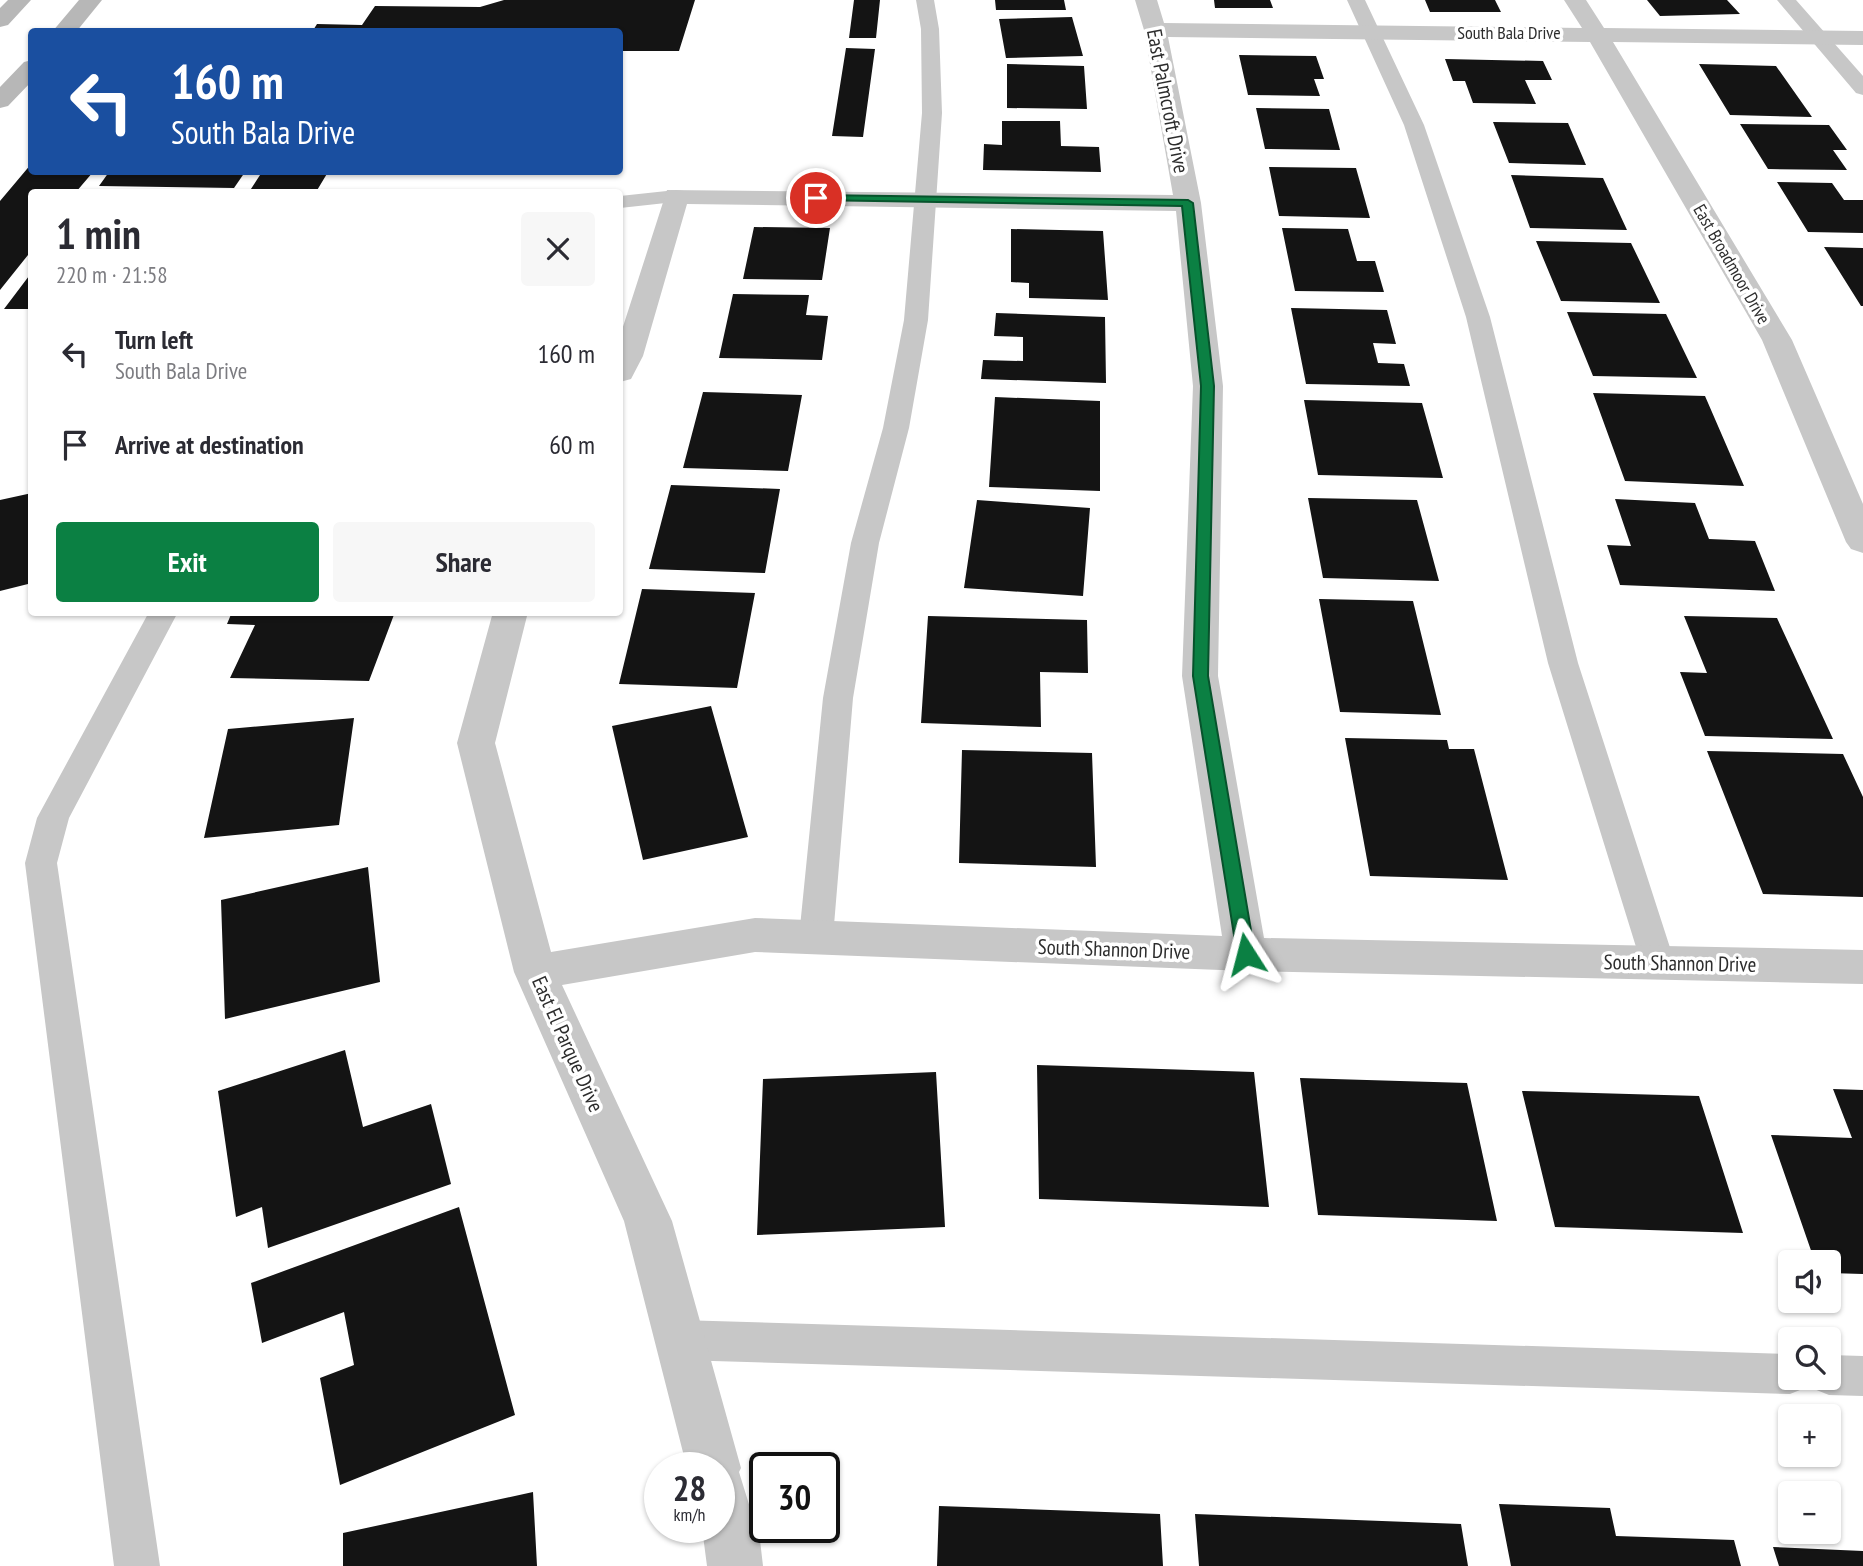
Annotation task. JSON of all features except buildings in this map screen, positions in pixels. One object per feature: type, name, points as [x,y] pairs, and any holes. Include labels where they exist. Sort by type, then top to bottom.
[{"type":"main road","points":[[0,20],[19,0]]},
{"type":"main road","points":[[67,28],[92,0]]},
{"type":"main road","points":[[0,102],[28,71]]},
{"type":"street","name":"East Broadmoor Drive","points":[[1575,0],[1597,33],[1777,341],[1863,542]]},
{"type":"street","name":"South Bala Drive","points":[[1150,15],[1372,31],[1863,38]]},
{"type":"street","name":"East Palmcroft Drive","points":[[1150,15],[1188,203],[1208,386],[1200,676],[1246,954]]},
{"type":"street","points":[[623,367],[676,196],[1188,203]]},
{"type":"street","name":"East El Parque Drive","points":[[510,616],[476,743],[535,972],[648,1221],[710,1452]]},
{"type":"street","name":"South Shannon Drive","points":[[535,972],[755,935],[1246,954],[1863,967]]},
{"type":"street","points":[[733,1543],[735,1566]]},
{"type":"lane","points":[[816,937],[838,698],[865,543],[896,428],[916,320],[932,113],[930,29],[925,0]]},
{"type":"lane","points":[[1356,0],[1414,125],[1478,317],[1563,663],[1658,963]]},
{"type":"lane","points":[[1786,0],[1822,37],[1863,89]]},
{"type":"lane","points":[[623,202],[676,196]]},
{"type":"lane","points":[[137,1566],[41,863],[53,818],[162,616]]},
{"type":"lane","points":[[679,1340],[1778,1374]]},
{"type":"lane","points":[[1841,1375],[1863,1376]]},
{"type":"route","points":[[816,198],[1188,203],[1208,386],[1200,676],[1246,954]]}]
